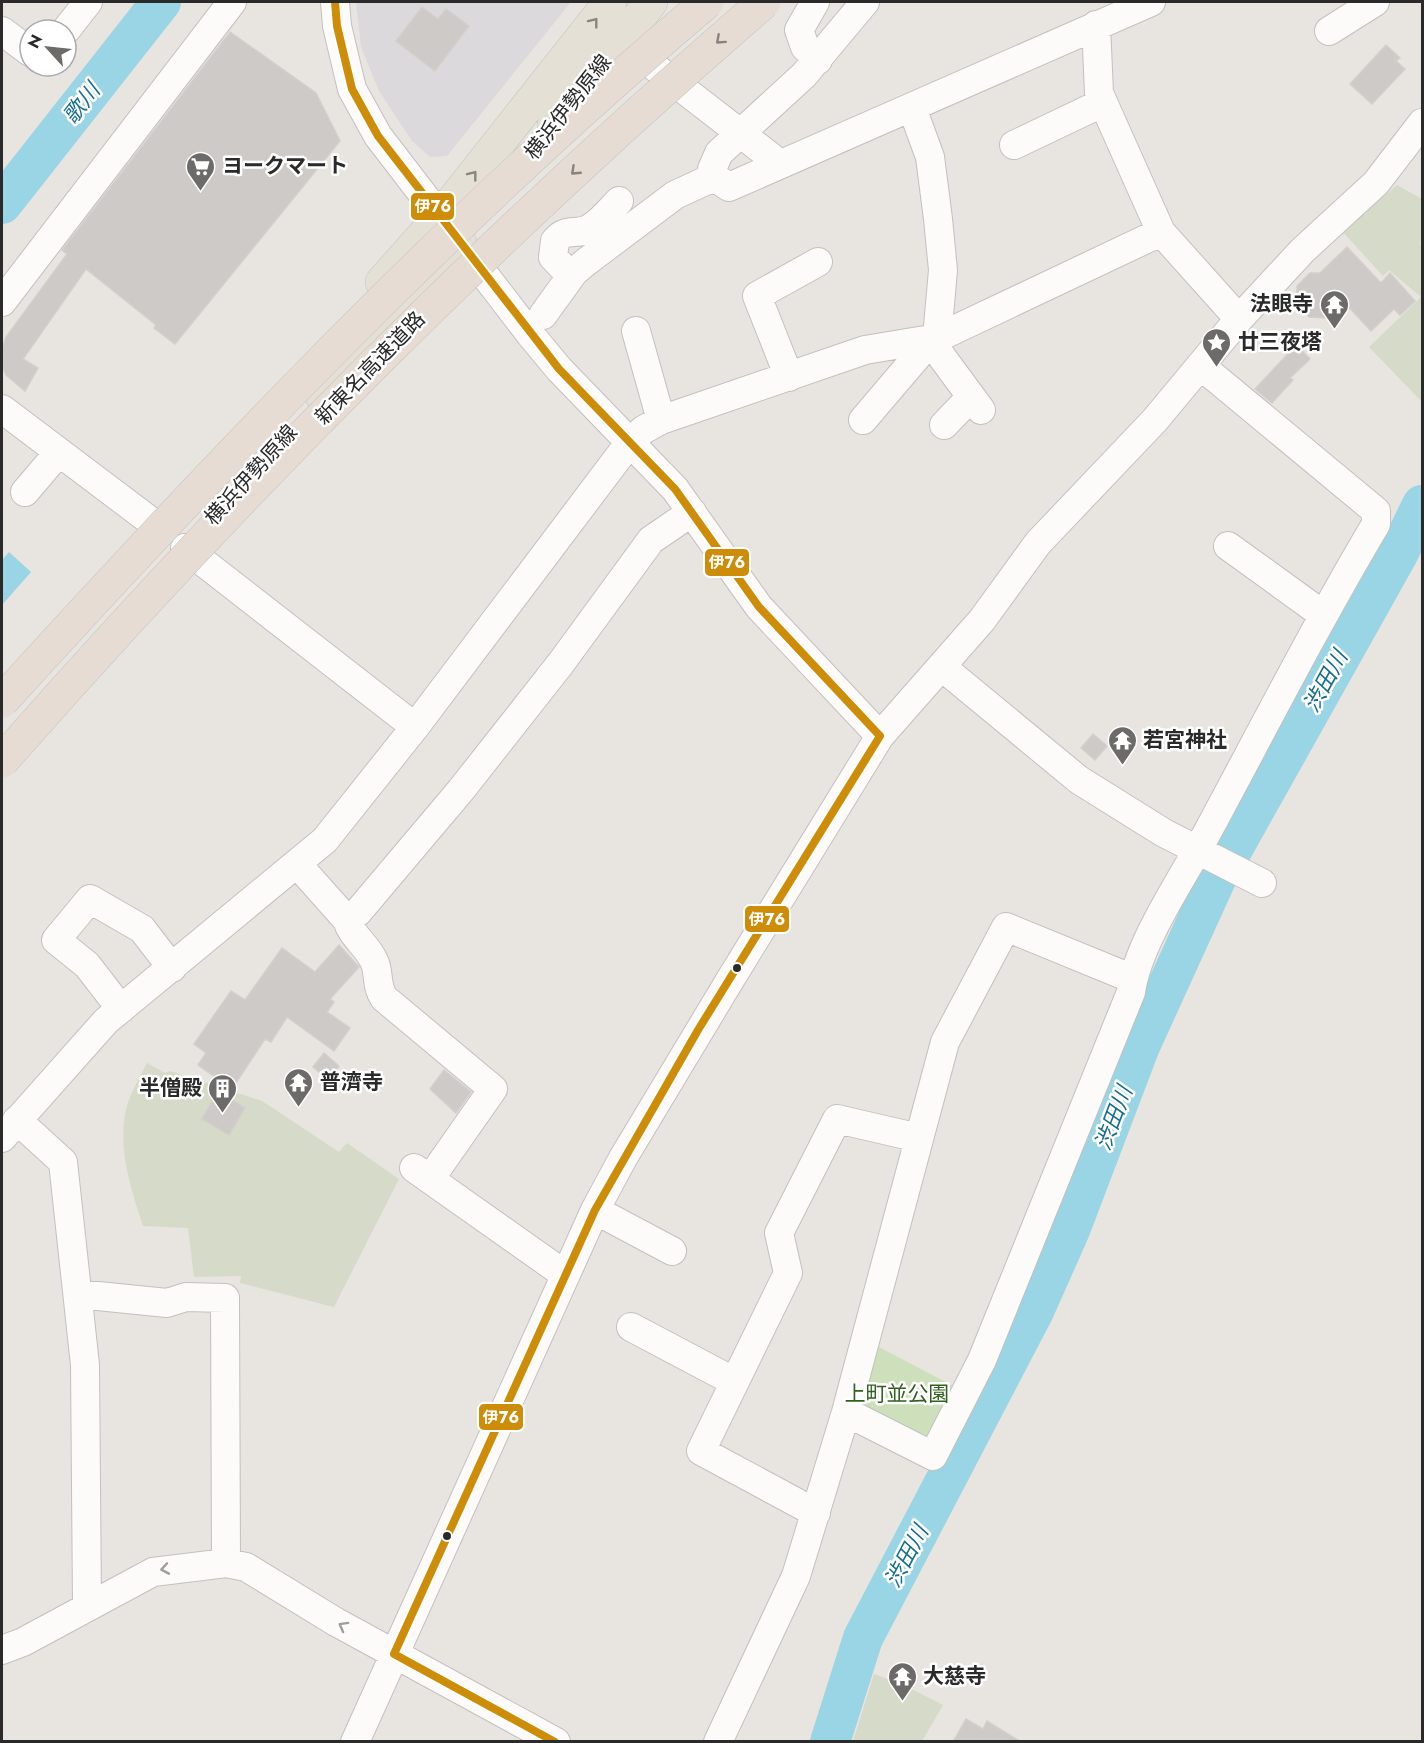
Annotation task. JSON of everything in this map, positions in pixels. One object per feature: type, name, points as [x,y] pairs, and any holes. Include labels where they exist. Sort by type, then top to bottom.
[{"type":"highway","name":"新東名高速道路","points":[[2,703],[192,492],[403,280],[544,147],[707,2]]},
{"type":"highway","name":"新東名高速道路","points":[[2,760],[224,518],[425,312],[579,167],[764,2]]},
{"type":"main road","name":"横浜伊勢原線","points":[[2,746],[440,217],[610,2]]},
{"type":"main road","name":"横浜伊勢原線","points":[[2,703],[173,538],[460,244],[651,2]]},
{"type":"street","points":[[75,18],[88,2]]},
{"type":"street","points":[[2,302],[232,2]]},
{"type":"street","points":[[335,2],[337,26],[352,89],[378,136],[559,369],[662,474],[773,624],[880,736]]},
{"type":"street","points":[[815,2],[799,30],[805,47],[818,60]]},
{"type":"street","points":[[865,2],[818,60],[714,160],[712,169],[714,177],[729,187],[1151,2]]},
{"type":"street","points":[[1329,31],[1375,2]]},
{"type":"street","points":[[1096,25],[1099,93],[1102,103],[1161,232],[1239,319]]},
{"type":"street","points":[[2,31],[18,43]]},
{"type":"street","points":[[620,40],[780,164]]},
{"type":"street","points":[[1014,145],[1102,103]]},
{"type":"street","points":[[912,108],[930,157],[938,219],[943,270],[935,338],[939,353],[976,404],[944,425]]},
{"type":"street","points":[[356,1742],[564,1274],[595,1210],[623,1158],[730,980],[880,736],[982,620],[1038,543],[1155,420],[1239,319],[1303,250],[1376,183],[1422,123]]},
{"type":"street","points":[[543,315],[571,276],[675,195],[714,177]]},
{"type":"street","points":[[571,276],[553,257],[555,241],[568,231],[586,231],[593,227],[619,201]]},
{"type":"street","points":[[87,1605],[85,1365],[63,1162],[9,1129],[106,1021],[326,840],[415,727],[630,442],[643,430],[662,420],[865,350],[935,338],[1161,232]]},
{"type":"street","points":[[789,377],[757,296],[818,262]]},
{"type":"street","points":[[636,331],[662,420]]},
{"type":"street","points":[[863,420],[935,338]]},
{"type":"street","points":[[846,1412],[933,1456],[982,1360],[1028,1251],[1131,992],[1133,979],[1157,924],[1200,852],[1322,614],[1376,524],[1376,511],[1201,366]]},
{"type":"street","points":[[2,409],[173,538],[415,727]]},
{"type":"street","points":[[25,492],[59,452]]},
{"type":"street","points":[[347,920],[358,912],[468,781],[576,644],[651,540],[692,512]]},
{"type":"street","points":[[1228,546],[1254,568],[1322,614]]},
{"type":"street","points":[[942,667],[1049,754],[1055,763],[1079,780],[1200,852],[1262,882]]},
{"type":"street","points":[[298,865],[347,920],[350,931],[370,953],[376,964],[375,978],[384,998],[492,1089],[422,1174],[564,1274]]},
{"type":"street","points":[[121,1009],[87,965],[56,940],[90,899],[142,929],[172,968]]},
{"type":"street","points":[[718,1742],[796,1576],[846,1412],[945,1042],[1006,927],[1133,979]]},
{"type":"street","points":[[816,1512],[701,1451],[788,1273],[779,1233],[837,1119],[919,1138]]},
{"type":"street","points":[[595,1210],[672,1251]]},
{"type":"street","points":[[78,1294],[167,1303],[186,1297],[225,1298],[226,1563]]},
{"type":"street","points":[[631,1327],[735,1382]]},
{"type":"street","points":[[2,1650],[23,1642],[87,1605],[153,1572],[226,1563],[246,1567],[394,1654],[556,1742]]},
{"type":"shaded area","points":[[356,2],[571,2],[447,156],[430,157],[412,141],[379,91],[361,47]]},
{"type":"green space","points":[[1397,185],[1422,199],[1420,244],[1422,248],[1422,402],[1369,347],[1421,297],[1389,270],[1383,276],[1342,231],[1380,195],[1383,197]]},
{"type":"green space","points":[[147,1063],[165,1073],[170,1071],[262,1101],[339,1152],[347,1143],[399,1179],[334,1307],[240,1283],[241,1276],[194,1277],[188,1228],[143,1226],[126,1167],[123,1136],[127,1106]]},
{"type":"green space","name":"上町並公園","points":[[875,1345],[961,1390],[925,1444],[858,1411]]},
{"type":"green space","points":[[874,1674],[904,1685],[943,1705],[922,1741],[853,1741]]},
{"type":"water","points":[[9,552],[31,572],[2,605],[2,560]]},
{"type":"building","points":[[422,7],[438,19],[446,9],[469,26],[435,71],[396,41]]},
{"type":"building","points":[[230,32],[316,93],[340,141],[175,344],[154,328],[156,325],[86,269],[23,359],[38,368],[25,391],[6,375],[2,365],[2,349],[6,337],[67,254],[62,250]]},
{"type":"building","points":[[1386,45],[1400,58],[1396,61],[1405,69],[1372,104],[1350,84]]},
{"type":"building","points":[[1347,247],[1381,283],[1390,273],[1415,301],[1400,315],[1394,309],[1371,331],[1344,302],[1328,318],[1309,317],[1297,305],[1297,286],[1310,273],[1320,273]]},
{"type":"building","points":[[1296,345],[1310,359],[1290,378],[1293,380],[1272,403],[1255,389]]},
{"type":"building","points":[[1093,734],[1107,746],[1095,760],[1081,748]]},
{"type":"building","points":[[339,945],[359,967],[330,999],[334,1002],[327,1012],[350,1028],[334,1051],[287,1017],[271,1042],[265,1039],[232,1089],[198,1065],[206,1053],[194,1044],[231,991],[245,1000],[282,948],[315,972]]},
{"type":"building","points":[[324,1053],[339,1066],[328,1080],[313,1067]]},
{"type":"building","points":[[444,1070],[471,1092],[456,1113],[430,1089]]},
{"type":"building","name":"半僧殿","points":[[218,1091],[245,1108],[229,1135],[202,1119]]},
{"type":"building","points":[[966,1719],[983,1729],[987,1721],[1021,1742],[953,1742]]},
{"type":"waterway","name":"歌川","points":[[2,204],[161,2]]},
{"type":"waterway","name":"渋田川","points":[[830,1742],[863,1638],[1034,1311],[1070,1230],[1140,1046],[1217,877],[1398,554],[1422,505]]},
{"type":"transit line","name":"伊76","points":[[335,2],[337,26],[352,89],[378,136],[559,369],[675,489],[759,607],[880,736]]},
{"type":"transit line","name":"伊76","points":[[394,1654],[595,1210],[698,1030],[880,736]]},
{"type":"transit line","name":"伊76","points":[[394,1654],[555,1742]]},
{"type":"place","name":"ヨークマート","points":[[201,192]]},
{"type":"place","name":"法眼寺","points":[[1334,330]]},
{"type":"place","name":"廿三夜塔","points":[[1217,368]]},
{"type":"place","name":"若宮神社","points":[[1122,766]]},
{"type":"place","name":"普濟寺","points":[[299,1108]]},
{"type":"place","name":"半僧殿","points":[[223,1114]]},
{"type":"place","name":"大慈寺","points":[[902,1702]]}]
